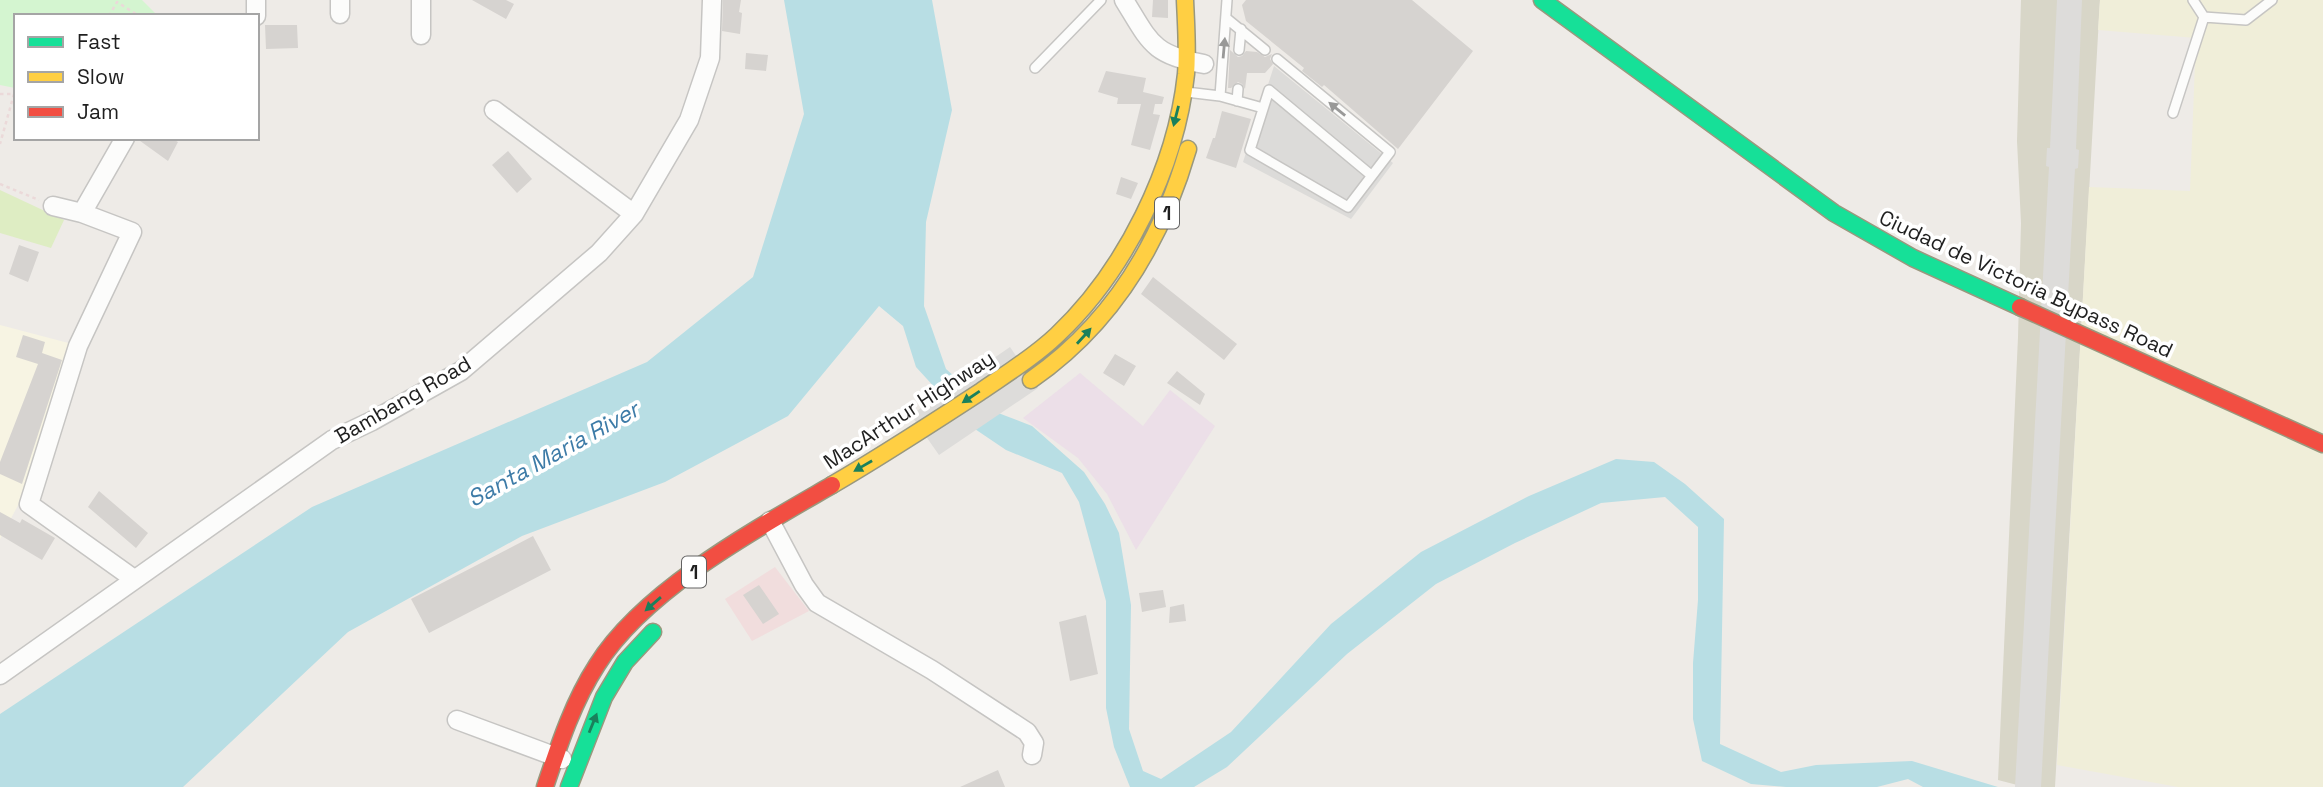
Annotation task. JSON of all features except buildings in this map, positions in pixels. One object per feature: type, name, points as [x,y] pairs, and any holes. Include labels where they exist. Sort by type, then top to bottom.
[{"type":"main road","name":"MacArthur Highway","points":[[1185,0],[1199,57],[1199,100]]},
{"type":"main road","name":"Ciudad de Victoria Bypass Road","points":[[1542,0],[1834,213],[1913,258],[2323,446]]},
{"type":"main road","name":"MacArthur Highway","points":[[545,787],[586,685],[607,651],[634,622],[673,588],[770,521],[922,431],[1020,363],[1054,337],[1075,316],[1113,270],[1149,204],[1164,162],[1182,91],[1199,57]]},
{"type":"main road","name":"1","points":[[1026,384],[1070,352],[1115,302],[1134,274],[1170,208],[1193,133]]},
{"type":"main road","points":[[569,787],[604,697],[625,662],[668,617]]},
{"type":"street","points":[[421,0],[421,35]]},
{"type":"street","name":"Bambang Road","points":[[0,675],[332,440],[372,421],[461,371],[599,253],[634,214],[689,120],[710,58],[712,0]]},
{"type":"street","points":[[1124,0],[1161,52],[1199,57]]},
{"type":"street","points":[[494,110],[634,214]]},
{"type":"street","points":[[82,213],[124,140]]},
{"type":"street","points":[[53,206],[82,213],[132,232],[78,346],[29,504],[134,579]]},
{"type":"street","points":[[770,521],[781,537],[804,585],[817,603],[932,670],[1027,732],[1034,743],[1032,755]]},
{"type":"street","points":[[457,720],[576,765]]},
{"type":"lane","points":[[1035,68],[1101,0]]},
{"type":"lane","points":[[1220,96],[1227,0]]},
{"type":"lane","points":[[2193,0],[2204,17]]},
{"type":"lane","points":[[2204,17],[2246,20],[2272,0]]},
{"type":"lane","points":[[2173,113],[2204,17]]},
{"type":"lane","points":[[1226,18],[1265,50]]},
{"type":"lane","points":[[1239,50],[1241,29]]},
{"type":"lane","points":[[1276,60],[1390,152],[1348,207],[1250,150],[1269,90],[1371,175]]},
{"type":"lane","points":[[1237,101],[1238,89]]},
{"type":"lane","points":[[1182,91],[1199,100],[1220,96],[1263,108]]},
{"type":"path","points":[[110,14],[117,2],[136,14]]},
{"type":"path","points":[[0,94],[14,94],[0,145]]},
{"type":"path","points":[[0,184],[53,206]]},
{"type":"shaded area","points":[[2021,0],[2100,0],[2055,787],[2025,787],[1998,780],[2018,337],[2021,223],[2017,141]]},
{"type":"shaded area","points":[[2100,0],[2323,0],[2323,787],[2178,787],[2057,765],[2089,187],[2190,191],[2196,38],[2098,30]]},
{"type":"shaded area","points":[[1274,66],[1393,163],[1351,219],[1243,162]]},
{"type":"shaded area","points":[[0,325],[76,345],[23,496],[0,539]]},
{"type":"shaded area","points":[[1080,373],[1143,426],[1170,390],[1215,426],[1136,550],[1107,494],[1078,458],[1023,418]]},
{"type":"shaded area","points":[[775,567],[809,611],[752,641],[725,599]]},
{"type":"green space","points":[[0,0],[142,0],[156,14],[14,14],[14,88],[0,85]]},
{"type":"green space","points":[[0,190],[64,220],[51,248],[0,233]]},
{"type":"water","name":"Santa Maria River","points":[[784,0],[932,0],[952,110],[926,222],[924,306],[946,369],[993,411],[1032,426],[1084,472],[1105,504],[1119,533],[1131,605],[1129,729],[1143,771],[1161,779],[1231,732],[1331,624],[1421,552],[1529,496],[1616,459],[1654,462],[1685,484],[1724,519],[1720,744],[1781,772],[1816,765],[1912,761],[1998,787],[1923,787],[1908,779],[1877,787],[1786,787],[1751,784],[1702,761],[1693,719],[1698,527],[1665,497],[1601,503],[1436,584],[1347,654],[1227,767],[1194,787],[1130,787],[1114,747],[1106,708],[1106,601],[1079,502],[1062,473],[1006,450],[969,425],[916,367],[903,326],[879,306],[788,416],[665,482],[522,536],[348,632],[183,787],[0,787],[0,714],[312,507],[647,362],[753,277],[804,114]]},
{"type":"pier","points":[[2057,0],[2082,0],[2076,149],[2079,150],[2078,168],[2075,169],[2041,787],[2015,787],[2049,167],[2046,166],[2047,148],[2050,148]]},
{"type":"pier","points":[[1010,347],[1038,388],[939,455],[911,415]]},
{"type":"traffic: fast","points":[[1542,0],[1834,213],[1913,258],[2020,307]]},
{"type":"traffic: fast","points":[[569,787],[604,697],[625,662],[653,632]]},
{"type":"traffic: slow","points":[[832,485],[925,428],[1029,358],[1057,335],[1082,309],[1104,280],[1143,216],[1171,145],[1186,74],[1185,0]]},
{"type":"traffic: slow","points":[[1031,380],[1060,358],[1086,333],[1130,278],[1163,216],[1188,149]]},
{"type":"traffic: jam","points":[[2020,307],[2323,444]]},
{"type":"traffic: jam","points":[[545,787],[581,694],[597,665],[617,638],[643,611],[704,563],[832,485]]}]
